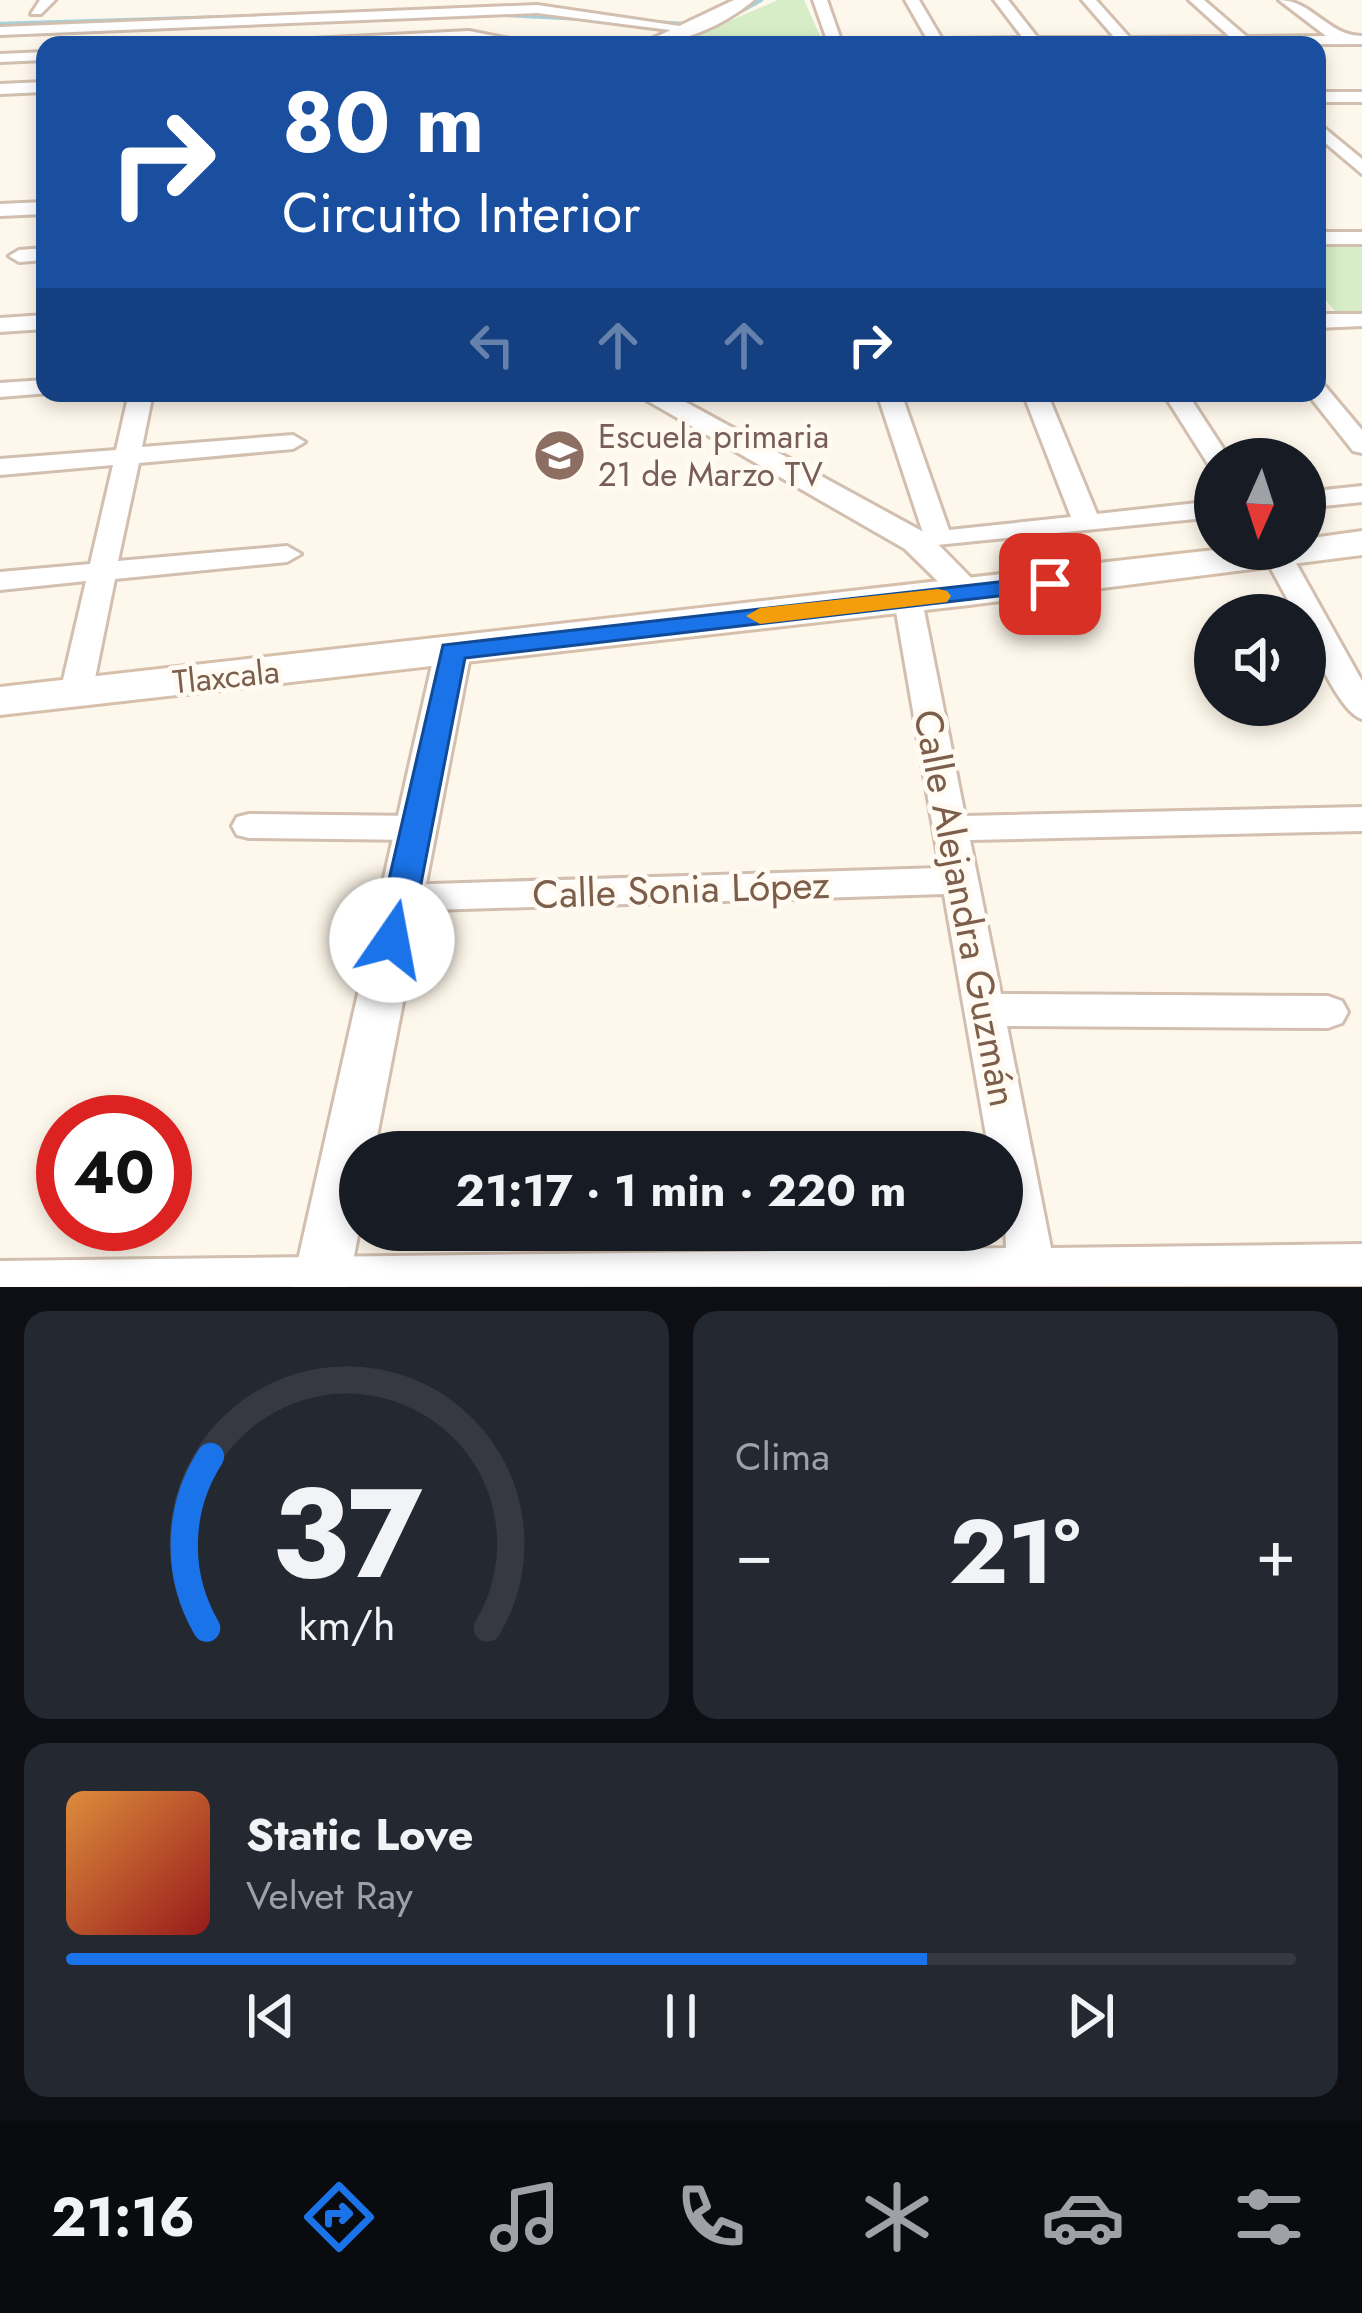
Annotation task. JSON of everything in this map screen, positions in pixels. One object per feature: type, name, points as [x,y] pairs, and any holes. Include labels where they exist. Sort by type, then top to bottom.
[{"type":"main road","name":"Tlaxcala","points":[[1326,549],[1362,544]]},
{"type":"main road","name":"Tlaxcala","points":[[0,701],[1194,566]]},
{"type":"street","points":[[0,19],[424,0]]},
{"type":"street","points":[[534,0],[699,26]]},
{"type":"street","points":[[673,36],[746,0]]},
{"type":"street","points":[[820,0],[833,36]]},
{"type":"street","points":[[912,0],[932,36]]},
{"type":"street","points":[[1001,0],[1029,36]]},
{"type":"street","points":[[1089,0],[1122,36]]},
{"type":"street","points":[[1196,0],[1238,36]]},
{"type":"street","points":[[1286,0],[1362,56]]},
{"type":"street","points":[[0,32],[537,9],[699,26]]},
{"type":"street","points":[[226,36],[234,20]]},
{"type":"street","points":[[1326,40],[1362,40]]},
{"type":"street","points":[[0,58],[36,56]]},
{"type":"street","points":[[0,89],[36,87]]},
{"type":"street","points":[[1326,97],[1362,97]]},
{"type":"street","points":[[1326,135],[1362,169]]},
{"type":"street","points":[[0,210],[36,208]]},
{"type":"street","points":[[1326,238],[1362,238]]},
{"type":"street","points":[[19,256],[36,255]]},
{"type":"street","points":[[1326,321],[1362,320]]},
{"type":"street","points":[[0,325],[36,323]]},
{"type":"street","points":[[0,390],[36,388]]},
{"type":"street","points":[[76,693],[139,402]]},
{"type":"street","points":[[665,402],[928,541],[1194,511]]},
{"type":"street","points":[[891,402],[928,541],[969,593]]},
{"type":"street","points":[[1039,402],[1087,523]]},
{"type":"street","points":[[1181,402],[1204,438]]},
{"type":"street","points":[[1326,402],[1362,446]]},
{"type":"street","points":[[0,467],[293,442]]},
{"type":"street","points":[[1326,498],[1362,494]]},
{"type":"street","points":[[0,581],[287,554]]},
{"type":"street","points":[[1286,570],[1362,709]]},
{"type":"street","name":"Calle Alejandra Guzmán","points":[[908,600],[1035,1280]]},
{"type":"street","points":[[321,1284],[453,651]]},
{"type":"street","points":[[951,828],[1362,819]]},
{"type":"street","points":[[249,826],[416,828]]},
{"type":"street","name":"Calle Sonia López","points":[[401,898],[960,880]]},
{"type":"street","points":[[985,1010],[1328,1012]]},
{"type":"street","points":[[0,1283],[1035,1280],[1362,1264]]},
{"type":"green space","points":[[778,0],[804,0],[820,36],[695,36]]},
{"type":"green space","points":[[1362,245],[1362,312],[1337,313],[1326,300],[1326,246]]},
{"type":"waterway","points":[[709,28],[761,0]]},
{"type":"waterway","points":[[0,24],[429,11],[685,24]]},
{"type":"slow traffic","points":[[760,616],[938,596]]},
{"type":"place","name":"Escuela primaria 21 de Marzo TV","points":[[559,455]]},
{"type":"route","points":[[392,940],[453,651],[1050,584]]}]
